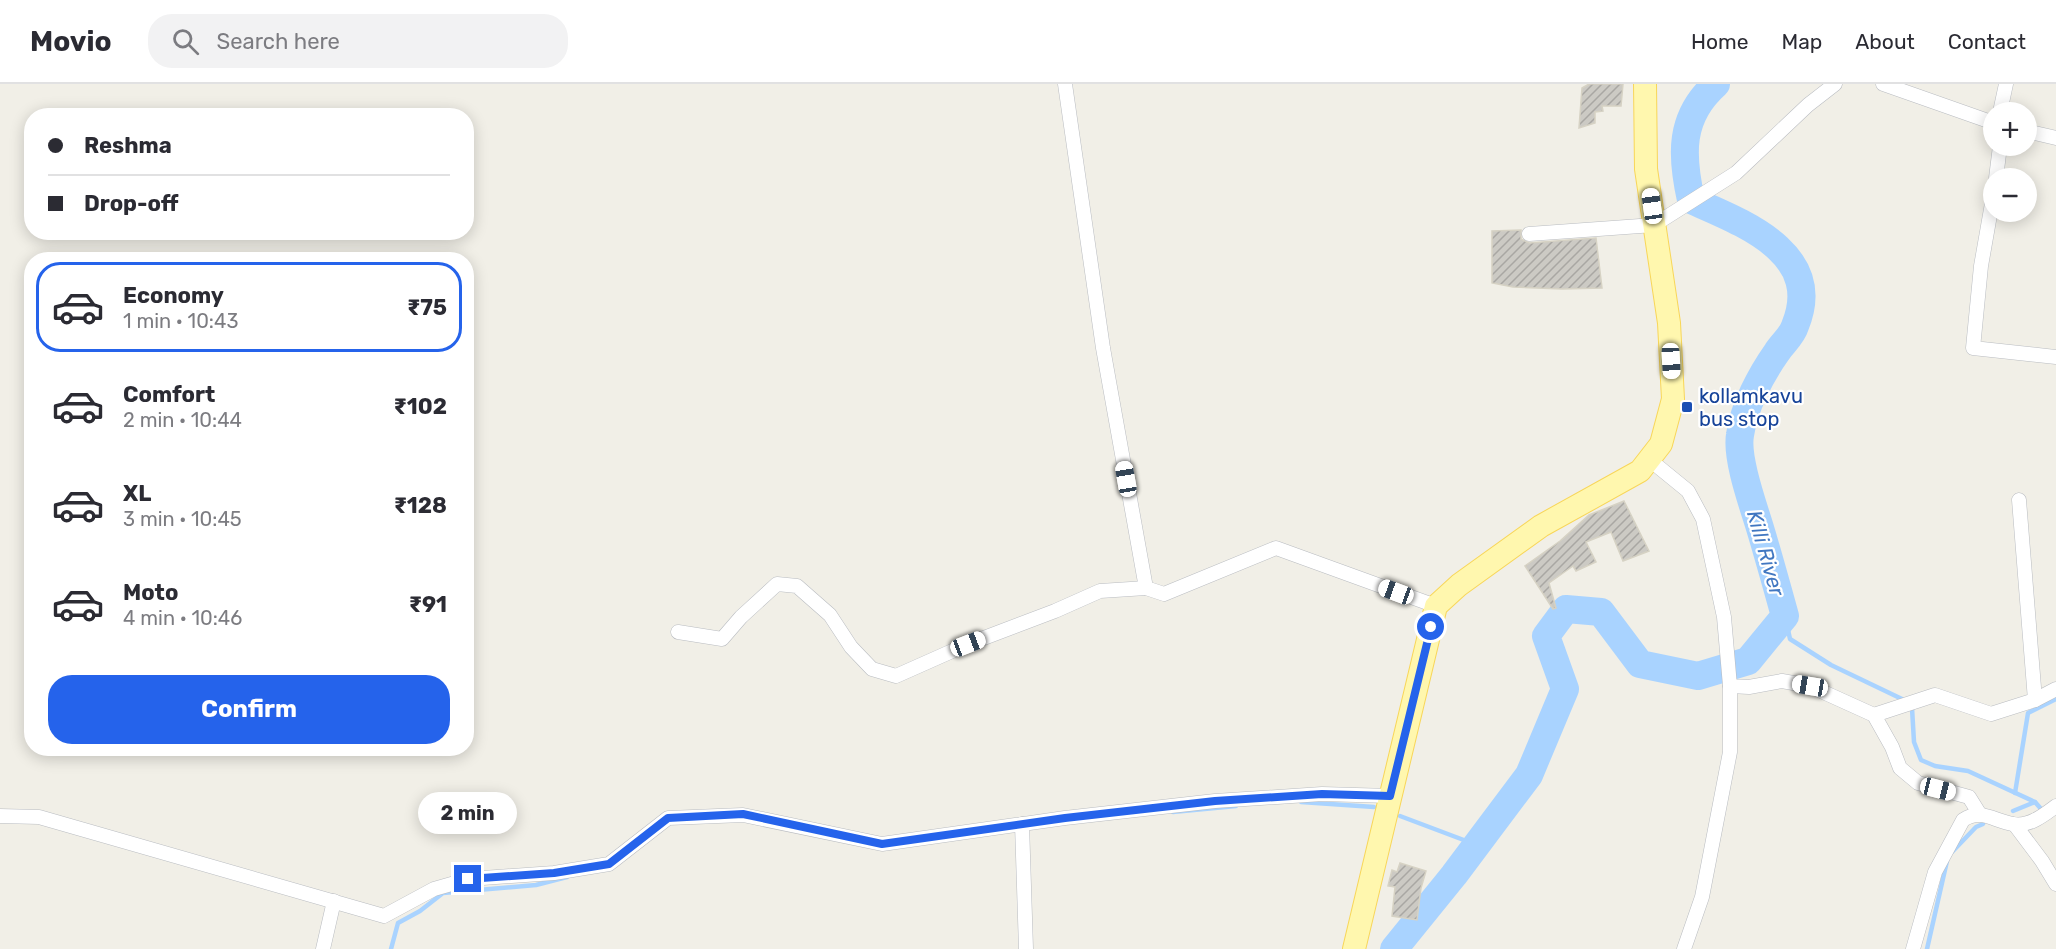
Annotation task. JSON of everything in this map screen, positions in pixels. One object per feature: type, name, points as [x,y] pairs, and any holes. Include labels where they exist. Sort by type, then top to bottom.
[{"type":"main road","points":[[1354,949],[1436,606],[1459,585],[1541,526],[1640,471],[1661,444],[1673,399],[1669,323],[1646,169],[1645,84]]},
{"type":"street","points":[[1065,84],[1103,348],[1146,588]]},
{"type":"street","points":[[1529,234],[1655,225],[1736,173],[1808,105],[1835,84]]},
{"type":"street","points":[[1883,84],[1983,119]]},
{"type":"street","points":[[2002,102],[2006,84]]},
{"type":"street","points":[[2037,134],[2056,138]]},
{"type":"street","points":[[1989,222],[1981,266],[1973,348],[2056,357]]},
{"type":"street","points":[[1650,460],[1688,491],[1703,519],[1724,617],[1730,685],[1730,752],[1702,897],[1684,949]]},
{"type":"street","points":[[2019,500],[2035,700]]},
{"type":"street","points":[[678,632],[722,639],[741,617],[777,584],[796,586],[830,615],[851,647],[872,669],[896,676],[968,644],[1100,591],[1146,588],[1164,594],[1276,548],[1436,606]]},
{"type":"street","points":[[1730,685],[1749,687],[1782,681],[1810,686],[1874,715],[1892,747],[1900,768],[1918,783],[1969,797],[1979,813]]},
{"type":"street","points":[[1874,715],[1935,695],[1991,714],[2035,700],[2056,689]]},
{"type":"street","points":[[0,816],[39,817],[384,915],[434,889],[468,879],[554,873],[609,864],[668,818],[743,814],[882,844],[1022,824],[1215,801],[1322,794],[1390,796]]},
{"type":"street","points":[[1913,949],[1935,872],[1963,820],[1969,815],[1979,813],[2015,825],[2035,821],[2056,806]]},
{"type":"street","points":[[1022,824],[1026,949]]},
{"type":"street","points":[[2015,825],[2056,884]]},
{"type":"street","points":[[323,949],[334,901]]},
{"type":"building","points":[[1589,84],[1623,84],[1621,106],[1602,106],[1603,111],[1595,112],[1595,123],[1579,128],[1582,88]]},
{"type":"building","points":[[1521,230],[1521,239],[1529,243],[1596,238],[1602,288],[1513,287],[1492,283],[1492,231]]},
{"type":"building","points":[[1624,501],[1649,551],[1623,561],[1611,532],[1586,542],[1596,562],[1576,571],[1573,566],[1549,583],[1556,608],[1553,609],[1525,566],[1560,541],[1589,515]]},
{"type":"building","points":[[1400,863],[1426,871],[1421,888],[1417,920],[1392,916],[1395,887],[1388,886],[1392,870],[1397,872]]},
{"type":"waterway","name":"Killi River","points":[[1394,949],[1454,875],[1529,775],[1565,689],[1546,636],[1566,609],[1601,612],[1640,664],[1698,676],[1748,661],[1785,616],[1746,482],[1739,445],[1745,414],[1759,381],[1795,326],[1801,301],[1799,279],[1789,260],[1774,244],[1733,219],[1691,200],[1685,168],[1689,123],[1695,110],[1716,84]]},
{"type":"waterway","points":[[1785,616],[1790,639],[1831,665],[1902,699]]},
{"type":"waterway","points":[[2015,793],[2028,713],[2056,699]]},
{"type":"waterway","points":[[1912,708],[1914,742],[1921,760],[1935,766],[1968,771],[2035,802],[2042,810]]},
{"type":"waterway","points":[[1301,802],[1374,807]]},
{"type":"waterway","points":[[2013,811],[2035,802]]},
{"type":"waterway","points":[[1173,812],[1236,806]]},
{"type":"waterway","points":[[1400,816],[1477,845]]},
{"type":"waterway","points":[[1952,852],[1976,827],[1983,824]]},
{"type":"waterway","points":[[1927,949],[1947,861]]},
{"type":"waterway","points":[[391,949],[398,923],[420,911],[443,893],[536,885],[567,877]]},
{"type":"place","name":"kollamkavu bus stop","points":[[1687,407]]},
{"type":"route","points":[[468,879],[554,873],[609,864],[668,818],[743,814],[882,844],[1065,818],[1215,801],[1322,794],[1390,796],[1431,627]]}]
